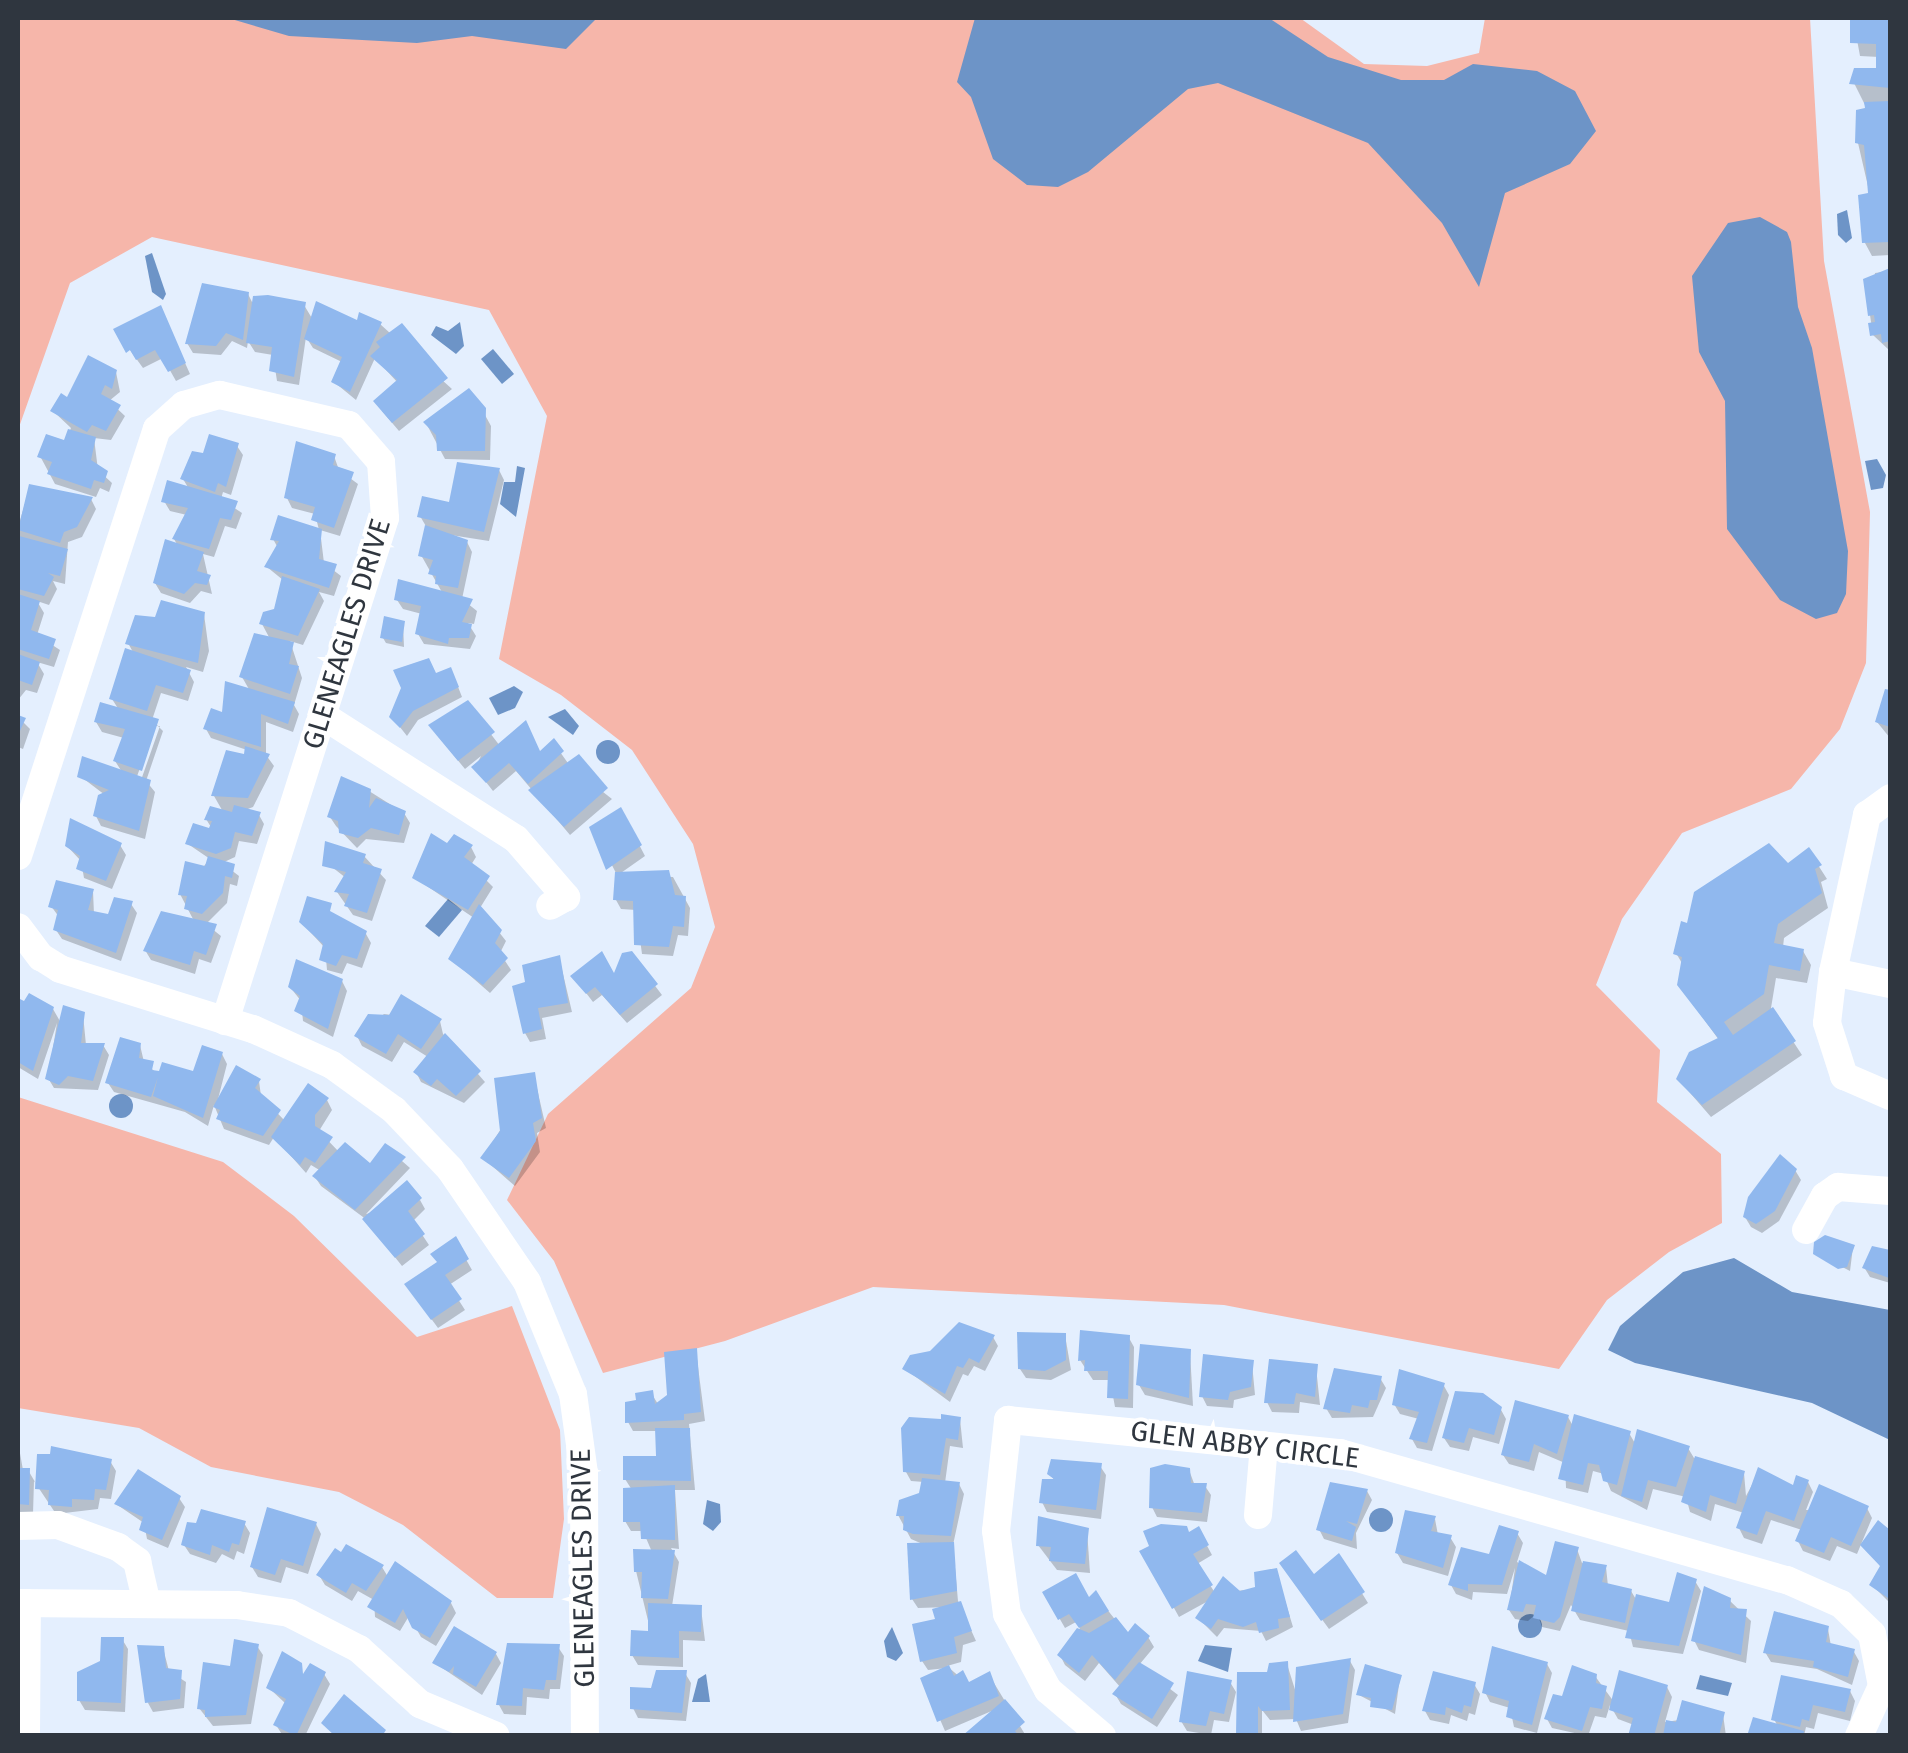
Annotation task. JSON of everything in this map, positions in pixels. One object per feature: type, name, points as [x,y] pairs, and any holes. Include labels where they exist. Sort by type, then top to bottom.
[{"type":"street","name":"GLENEAGLES DRIVE","points":[[18,856],[148,444],[170,415],[200,398],[235,396],[330,416],[364,438],[381,462],[384,518],[226,1021]]},
{"type":"street","points":[[322,715],[516,839],[566,897],[550,906]]},
{"type":"street","points":[[1890,798],[1867,815],[1833,972],[1831,1052],[1844,1076],[1890,1096]]},
{"type":"street","name":"GLENEAGLES DRIVE","points":[[18,927],[41,957],[60,968],[297,1046],[394,1110],[450,1169],[546,1318],[573,1394],[584,1473],[586,1736]]},
{"type":"street","points":[[1833,972],[1890,984]]},
{"type":"street","points":[[1806,1230],[1826,1196],[1838,1187],[1890,1192]]},
{"type":"street","name":"GLEN ABBY CIRCLE","points":[[1102,1736],[1048,1690],[1007,1614],[996,1531],[1008,1420],[1376,1460],[1732,1560],[1841,1604],[1872,1634],[1883,1669],[1877,1706],[1859,1736]]},
{"type":"street","points":[[1258,1514],[1264,1445]]},
{"type":"street","points":[[18,1526],[58,1525],[118,1547],[137,1561],[147,1604]]},
{"type":"street","points":[[26,1736],[22,1603],[262,1607],[312,1621],[359,1649],[420,1704],[496,1736]]},
{"type":"shaded area","points":[[18,18],[1300,18],[1364,64],[1427,66],[1479,53],[1485,18],[1810,18],[1824,261],[1870,512],[1866,663],[1840,729],[1791,789],[1682,833],[1622,919],[1596,985],[1660,1050],[1657,1102],[1721,1154],[1722,1223],[1669,1252],[1607,1300],[1559,1369],[1224,1305],[873,1287],[725,1341],[603,1373],[554,1261],[507,1200],[548,1114],[691,988],[715,927],[693,844],[632,750],[561,695],[499,659],[547,416],[489,310],[152,237],[70,283],[18,430]]},
{"type":"shaded area","points":[[18,1097],[223,1162],[294,1216],[417,1337],[512,1306],[560,1430],[564,1519],[553,1598],[497,1598],[403,1525],[339,1492],[211,1467],[139,1428],[18,1408]]},
{"type":"water","points":[[228,18],[597,18],[566,49],[472,36],[417,43],[289,36]]},
{"type":"water","points":[[975,18],[1269,18],[1328,57],[1401,80],[1444,80],[1473,64],[1537,71],[1575,91],[1596,131],[1570,164],[1505,193],[1479,287],[1442,223],[1368,143],[1218,83],[1188,89],[1088,172],[1058,187],[1027,185],[993,159],[971,97],[957,82]]},
{"type":"water","points":[[1847,210],[1852,238],[1846,243],[1838,235],[1837,214]]},
{"type":"water","points":[[1760,217],[1787,232],[1791,242],[1798,307],[1812,348],[1848,551],[1846,594],[1837,613],[1816,619],[1780,600],[1727,529],[1725,401],[1699,352],[1692,276],[1728,223]]},
{"type":"water","points":[[152,253],[166,294],[163,300],[152,292],[145,256]]},
{"type":"water","points":[[460,322],[464,346],[456,354],[431,335],[436,326],[448,331]]},
{"type":"water","points":[[493,349],[514,374],[502,384],[481,359]]},
{"type":"water","points":[[1877,459],[1886,475],[1883,488],[1871,490],[1865,461]]},
{"type":"water","points":[[517,466],[525,468],[516,517],[500,504],[504,482],[515,482]]},
{"type":"water","points":[[514,686],[523,692],[515,708],[498,715],[489,698]]},
{"type":"water","points":[[565,709],[579,726],[573,735],[548,717]]},
{"type":"water","points":[[608,740],[620,752],[608,764],[596,752]]},
{"type":"water","points":[[448,899],[462,910],[439,937],[425,926]]},
{"type":"water","points":[[121,1094],[133,1106],[121,1118],[109,1106]]},
{"type":"water","points":[[1734,1258],[1792,1292],[1890,1310],[1890,1440],[1812,1403],[1635,1363],[1608,1350],[1620,1326],[1683,1272]]},
{"type":"water","points":[[707,1500],[720,1504],[721,1522],[713,1531],[703,1524]]},
{"type":"water","points":[[1381,1508],[1393,1520],[1381,1532],[1369,1520]]},
{"type":"water","points":[[1530,1614],[1542,1626],[1530,1638],[1518,1626]]},
{"type":"water","points":[[892,1627],[903,1653],[896,1661],[887,1657],[884,1641]]},
{"type":"water","points":[[1205,1645],[1232,1648],[1228,1672],[1198,1661]]},
{"type":"water","points":[[706,1674],[710,1702],[692,1702],[698,1679]]},
{"type":"water","points":[[1700,1675],[1732,1683],[1728,1696],[1696,1689]]},
{"type":"building","points":[[1850,18],[1890,18],[1890,88],[1849,84],[1854,68],[1876,68],[1876,44],[1850,43]]},
{"type":"building","points":[[1890,101],[1890,242],[1862,243],[1858,195],[1868,193],[1864,145],[1855,143],[1856,110],[1865,108],[1864,102]]},
{"type":"building","points":[[1890,268],[1890,341],[1882,343],[1881,334],[1870,336],[1868,323],[1875,322],[1874,315],[1868,316],[1863,279]]},
{"type":"building","points":[[202,283],[249,292],[243,340],[226,333],[216,346],[185,344]]},
{"type":"building","points":[[253,296],[306,302],[294,377],[269,371],[272,347],[246,343]]},
{"type":"building","points":[[316,301],[357,320],[359,312],[382,322],[350,392],[331,382],[342,357],[304,339]]},
{"type":"building","points":[[161,305],[186,363],[168,372],[155,350],[136,360],[130,350],[126,353],[113,329]]},
{"type":"building","points":[[402,323],[448,378],[392,423],[373,401],[397,380],[370,356],[380,347],[376,342]]},
{"type":"building","points":[[88,355],[117,370],[112,389],[105,385],[101,394],[121,405],[106,431],[92,425],[87,432],[50,411],[61,393],[67,397]]},
{"type":"building","points":[[469,388],[486,408],[485,451],[437,451],[436,435],[423,422]]},
{"type":"building","points":[[68,429],[96,437],[91,460],[108,471],[104,483],[94,480],[91,489],[47,474],[52,462],[37,457],[46,434],[64,440]]},
{"type":"building","points":[[209,434],[239,443],[226,487],[218,483],[215,492],[180,479],[192,451],[203,453]]},
{"type":"building","points":[[296,441],[336,454],[333,465],[354,472],[334,528],[311,520],[315,507],[284,498]]},
{"type":"building","points":[[457,462],[500,468],[484,532],[417,517],[422,496],[449,502]]},
{"type":"building","points":[[167,480],[238,501],[231,520],[220,518],[209,549],[172,539],[188,508],[161,502]]},
{"type":"building","points":[[29,484],[93,497],[77,527],[64,532],[60,543],[18,530]]},
{"type":"building","points":[[278,515],[322,529],[319,559],[337,564],[329,588],[264,567],[279,541],[270,540]]},
{"type":"building","points":[[425,525],[468,540],[458,588],[435,584],[436,576],[428,574],[433,560],[418,556]]},
{"type":"building","points":[[19,536],[68,549],[60,576],[48,573],[54,577],[44,596],[18,589]]},
{"type":"building","points":[[165,539],[204,552],[197,571],[211,575],[207,585],[195,583],[184,594],[153,583]]},
{"type":"building","points":[[282,576],[320,589],[298,636],[259,624],[263,612],[274,609]]},
{"type":"building","points":[[398,579],[473,599],[462,622],[472,624],[469,638],[449,638],[448,644],[415,634],[421,606],[394,600]]},
{"type":"building","points":[[18,594],[40,601],[31,630],[56,639],[49,659],[18,649]]},
{"type":"building","points":[[161,600],[205,612],[198,663],[125,644],[135,615],[155,617]]},
{"type":"building","points":[[384,616],[405,621],[402,642],[380,638]]},
{"type":"building","points":[[254,633],[294,642],[289,664],[299,666],[290,694],[239,677]]},
{"type":"building","points":[[125,648],[191,670],[183,693],[156,685],[147,711],[109,699]]},
{"type":"building","points":[[18,654],[40,662],[32,685],[18,680]]},
{"type":"building","points":[[429,658],[436,673],[451,667],[459,687],[413,711],[400,728],[389,717],[401,688],[393,670]]},
{"type":"building","points":[[225,681],[295,702],[288,724],[261,714],[261,747],[203,729],[211,708],[222,712]]},
{"type":"building","points":[[1885,689],[1890,690],[1890,727],[1875,722]]},
{"type":"building","points":[[468,700],[495,732],[458,761],[428,725]]},
{"type":"building","points":[[100,702],[159,719],[142,771],[113,761],[125,729],[94,722]]},
{"type":"building","points":[[18,715],[26,718],[18,735]]},
{"type":"building","points":[[526,720],[540,751],[554,738],[564,751],[528,784],[509,763],[486,783],[471,767]]},
{"type":"building","points":[[245,746],[270,754],[248,798],[211,796],[226,750],[244,754]]},
{"type":"building","points":[[579,754],[608,788],[564,827],[528,790]]},
{"type":"building","points":[[82,756],[151,780],[139,831],[93,816],[98,795],[109,790],[77,777]]},
{"type":"building","points":[[341,776],[371,789],[369,808],[376,798],[406,811],[399,835],[371,828],[358,838],[339,833],[338,821],[327,817]]},
{"type":"building","points":[[234,805],[261,812],[252,836],[235,832],[231,848],[216,854],[185,844],[193,823],[209,828],[212,821],[204,820],[210,806],[232,812]]},
{"type":"building","points":[[621,807],[642,845],[606,870],[589,827]]},
{"type":"building","points":[[70,818],[122,843],[106,881],[76,869],[80,856],[65,846]]},
{"type":"building","points":[[431,833],[447,843],[454,834],[473,845],[464,857],[490,876],[468,910],[412,878]]},
{"type":"building","points":[[325,841],[366,854],[363,863],[382,869],[367,913],[344,906],[349,894],[334,892],[346,872],[322,866]]},
{"type":"building","points":[[1769,843],[1788,863],[1809,847],[1822,865],[1815,869],[1822,893],[1778,924],[1774,943],[1804,949],[1800,971],[1769,965],[1764,994],[1724,1022],[1733,1035],[1773,1007],[1796,1041],[1702,1105],[1676,1079],[1689,1052],[1718,1038],[1677,985],[1682,957],[1673,954],[1681,921],[1687,923],[1694,892]]},
{"type":"building","points":[[208,856],[235,864],[232,878],[225,876],[223,893],[202,914],[184,909],[187,896],[178,895],[185,861],[205,866]]},
{"type":"building","points":[[669,870],[675,895],[686,896],[684,927],[673,926],[669,947],[634,945],[633,901],[613,900],[615,872]]},
{"type":"building","points":[[56,880],[94,889],[88,910],[108,914],[114,897],[133,901],[116,953],[53,930],[58,910],[48,907]]},
{"type":"building","points":[[307,896],[332,903],[330,911],[367,931],[357,959],[342,955],[336,966],[319,960],[323,944],[299,922]]},
{"type":"building","points":[[479,904],[502,930],[495,943],[508,958],[483,985],[448,959]]},
{"type":"building","points":[[161,911],[217,924],[206,955],[194,951],[190,965],[143,951]]},
{"type":"building","points":[[602,951],[614,973],[622,953],[632,951],[658,984],[620,1015],[595,987],[586,994],[570,976]]},
{"type":"building","points":[[560,955],[568,1003],[538,1008],[542,1029],[523,1034],[512,986],[525,982],[522,965]]},
{"type":"building","points":[[296,959],[343,979],[328,1029],[294,1011],[300,996],[288,987]]},
{"type":"building","points":[[29,993],[54,1007],[33,1071],[18,1062],[18,998],[24,1001]]},
{"type":"building","points":[[401,994],[442,1019],[421,1049],[398,1034],[386,1054],[354,1036],[368,1014],[389,1015]]},
{"type":"building","points":[[63,1005],[85,1012],[81,1043],[105,1043],[93,1081],[68,1076],[59,1085],[45,1079]]},
{"type":"building","points":[[445,1033],[481,1071],[456,1096],[437,1079],[431,1086],[413,1072]]},
{"type":"building","points":[[120,1037],[141,1043],[139,1058],[154,1061],[152,1070],[159,1071],[162,1062],[193,1071],[202,1045],[223,1052],[203,1118],[153,1096],[158,1077],[151,1097],[105,1083]]},
{"type":"building","points":[[236,1065],[261,1079],[255,1088],[281,1110],[263,1136],[216,1119],[220,1110],[213,1107]]},
{"type":"building","points":[[535,1072],[542,1118],[533,1123],[536,1141],[509,1178],[480,1158],[500,1131],[494,1078]]},
{"type":"building","points":[[308,1083],[329,1098],[315,1115],[315,1126],[333,1137],[315,1163],[305,1157],[300,1165],[271,1137]]},
{"type":"building","points":[[345,1142],[370,1163],[385,1143],[406,1157],[355,1210],[312,1176]]},
{"type":"building","points":[[1780,1154],[1797,1169],[1775,1211],[1756,1224],[1743,1217],[1748,1197]]},
{"type":"building","points":[[407,1180],[422,1198],[408,1211],[425,1234],[395,1258],[362,1219]]},
{"type":"building","points":[[1825,1235],[1855,1245],[1847,1267],[1838,1269],[1813,1254],[1814,1242]]},
{"type":"building","points":[[456,1236],[469,1259],[445,1275],[462,1299],[431,1320],[404,1284],[437,1262],[430,1254]]},
{"type":"building","points":[[1872,1246],[1890,1250],[1889,1278],[1862,1268]]},
{"type":"building","points":[[959,1322],[995,1335],[979,1363],[969,1358],[963,1368],[957,1366],[945,1394],[902,1369],[910,1355],[930,1351]]},
{"type":"building","points":[[1080,1330],[1130,1335],[1128,1399],[1107,1398],[1108,1371],[1084,1371],[1085,1360],[1078,1361]]},
{"type":"building","points":[[1017,1332],[1066,1333],[1066,1360],[1045,1371],[1018,1369]]},
{"type":"building","points":[[1140,1344],[1191,1349],[1189,1398],[1136,1385]]},
{"type":"building","points":[[697,1348],[701,1412],[684,1414],[684,1420],[625,1423],[625,1402],[636,1400],[635,1393],[653,1390],[655,1404],[667,1395],[664,1352]]},
{"type":"building","points":[[1203,1354],[1254,1360],[1251,1387],[1230,1392],[1228,1400],[1199,1397]]},
{"type":"building","points":[[1269,1359],[1318,1364],[1315,1397],[1296,1393],[1294,1404],[1264,1403]]},
{"type":"building","points":[[1334,1368],[1382,1376],[1377,1400],[1370,1400],[1368,1408],[1352,1405],[1350,1413],[1323,1409]]},
{"type":"building","points":[[1399,1369],[1445,1383],[1427,1443],[1409,1439],[1419,1412],[1392,1405]]},
{"type":"building","points":[[1455,1391],[1483,1393],[1502,1407],[1494,1435],[1469,1428],[1464,1443],[1442,1438]]},
{"type":"building","points":[[1515,1400],[1569,1415],[1557,1454],[1534,1444],[1529,1462],[1501,1455]]},
{"type":"building","points":[[941,1414],[961,1417],[958,1440],[946,1438],[940,1475],[903,1472],[901,1428],[909,1417],[941,1419]]},
{"type":"building","points":[[1574,1414],[1631,1431],[1617,1485],[1603,1481],[1599,1465],[1588,1463],[1583,1485],[1558,1479]]},
{"type":"building","points":[[655,1428],[690,1428],[691,1481],[623,1480],[623,1456],[656,1456]]},
{"type":"building","points":[[1637,1429],[1690,1446],[1676,1487],[1648,1480],[1642,1502],[1621,1496]]},
{"type":"building","points":[[51,1446],[112,1459],[106,1490],[95,1489],[94,1500],[72,1499],[72,1507],[48,1505],[49,1490],[35,1489],[37,1454],[50,1454]]},
{"type":"building","points":[[1695,1456],[1745,1471],[1736,1504],[1710,1495],[1706,1512],[1681,1502]]},
{"type":"building","points":[[1051,1459],[1102,1463],[1096,1510],[1039,1503],[1042,1479],[1054,1479],[1047,1474]]},
{"type":"building","points":[[1165,1464],[1190,1468],[1191,1483],[1207,1483],[1202,1513],[1149,1508],[1150,1468]]},
{"type":"building","points":[[1758,1467],[1793,1485],[1796,1475],[1809,1480],[1794,1521],[1766,1511],[1757,1535],[1736,1528]]},
{"type":"building","points":[[18,1468],[30,1468],[29,1505],[18,1504]]},
{"type":"building","points":[[138,1469],[181,1496],[162,1540],[139,1530],[143,1517],[114,1504]]},
{"type":"building","points":[[922,1478],[960,1482],[951,1536],[913,1534],[903,1530],[904,1516],[896,1516],[899,1500],[919,1493]]},
{"type":"building","points":[[1330,1482],[1368,1489],[1357,1524],[1346,1521],[1356,1527],[1352,1541],[1316,1530]]},
{"type":"building","points":[[1819,1484],[1869,1506],[1851,1546],[1831,1537],[1824,1553],[1795,1541]]},
{"type":"building","points":[[675,1485],[675,1540],[641,1539],[640,1522],[623,1522],[623,1488]]},
{"type":"building","points":[[267,1507],[317,1522],[303,1566],[281,1559],[275,1575],[250,1567]]},
{"type":"building","points":[[201,1509],[246,1521],[239,1545],[232,1543],[229,1552],[212,1545],[210,1555],[181,1545],[187,1522],[196,1523]]},
{"type":"building","points":[[1405,1510],[1436,1516],[1431,1531],[1452,1535],[1443,1568],[1395,1553]]},
{"type":"building","points":[[1038,1516],[1089,1528],[1085,1564],[1049,1561],[1051,1547],[1036,1546]]},
{"type":"building","points":[[1878,1520],[1890,1530],[1888,1598],[1869,1585],[1880,1566],[1860,1545]]},
{"type":"building","points":[[1161,1524],[1187,1526],[1189,1532],[1199,1526],[1209,1545],[1193,1554],[1213,1585],[1172,1609],[1139,1551],[1149,1546],[1143,1531]]},
{"type":"building","points":[[1499,1525],[1519,1531],[1502,1585],[1468,1584],[1468,1591],[1448,1585],[1461,1547],[1489,1554]]},
{"type":"building","points":[[1555,1541],[1579,1547],[1560,1617],[1554,1623],[1533,1618],[1536,1605],[1526,1604],[1523,1612],[1507,1610],[1519,1560],[1546,1575]]},
{"type":"building","points":[[954,1542],[957,1591],[910,1600],[907,1543]]},
{"type":"building","points":[[346,1544],[384,1565],[366,1591],[352,1583],[346,1593],[316,1575],[335,1548],[341,1552]]},
{"type":"building","points":[[633,1549],[675,1550],[668,1599],[641,1598],[642,1572],[634,1572]]},
{"type":"building","points":[[1296,1550],[1314,1574],[1339,1553],[1365,1592],[1321,1621],[1279,1563]]},
{"type":"building","points":[[395,1561],[452,1601],[430,1638],[412,1628],[403,1609],[395,1623],[367,1607]]},
{"type":"building","points":[[1583,1561],[1607,1565],[1602,1582],[1632,1589],[1625,1623],[1571,1611]]},
{"type":"building","points":[[1277,1568],[1290,1617],[1278,1619],[1279,1628],[1259,1633],[1256,1622],[1243,1627],[1218,1619],[1211,1629],[1195,1618],[1223,1576],[1240,1591],[1255,1587],[1254,1572]]},
{"type":"building","points":[[1677,1572],[1697,1579],[1679,1646],[1625,1638],[1636,1594],[1669,1602]]},
{"type":"building","points":[[1076,1573],[1089,1597],[1096,1590],[1109,1611],[1079,1628],[1069,1614],[1058,1620],[1042,1592]]},
{"type":"building","points":[[1704,1586],[1731,1598],[1730,1608],[1747,1609],[1741,1655],[1691,1641]]},
{"type":"building","points":[[961,1601],[972,1631],[954,1637],[957,1653],[920,1662],[912,1624],[935,1619],[932,1609]]},
{"type":"building","points":[[648,1603],[702,1605],[701,1632],[679,1631],[679,1658],[630,1656],[631,1630],[648,1631]]},
{"type":"building","points":[[1774,1611],[1829,1626],[1826,1642],[1855,1649],[1848,1677],[1813,1667],[1814,1661],[1763,1653]]},
{"type":"building","points":[[1116,1617],[1128,1632],[1135,1623],[1150,1636],[1115,1680],[1092,1655],[1079,1673],[1057,1655],[1077,1628],[1089,1633]]},
{"type":"building","points":[[454,1626],[497,1652],[476,1687],[453,1674],[454,1666],[449,1672],[432,1663]]},
{"type":"building","points":[[101,1637],[124,1637],[121,1703],[77,1701],[77,1672],[100,1661]]},
{"type":"building","points":[[234,1639],[259,1644],[246,1715],[205,1717],[205,1710],[197,1709],[203,1662],[230,1666]]},
{"type":"building","points":[[507,1643],[560,1644],[556,1680],[546,1680],[544,1690],[523,1688],[522,1706],[496,1705]]},
{"type":"building","points":[[137,1645],[164,1646],[166,1668],[182,1670],[180,1699],[145,1703]]},
{"type":"building","points":[[1492,1646],[1548,1662],[1532,1725],[1506,1717],[1509,1701],[1482,1693]]},
{"type":"building","points":[[282,1651],[302,1663],[303,1674],[310,1663],[326,1672],[296,1736],[273,1725],[286,1699],[266,1688]]},
{"type":"building","points":[[1351,1658],[1343,1714],[1293,1722],[1296,1667]]},
{"type":"building","points":[[1288,1661],[1290,1710],[1262,1711],[1258,1706],[1258,1734],[1236,1735],[1237,1672],[1267,1672],[1269,1663]]},
{"type":"building","points":[[1139,1662],[1174,1683],[1152,1719],[1112,1694]]},
{"type":"building","points":[[1365,1664],[1402,1675],[1392,1710],[1370,1707],[1371,1698],[1356,1695]]},
{"type":"building","points":[[949,1665],[954,1676],[963,1670],[969,1682],[990,1671],[999,1696],[937,1722],[920,1678]]},
{"type":"building","points":[[1572,1665],[1597,1674],[1596,1683],[1607,1686],[1602,1709],[1590,1707],[1582,1731],[1544,1719],[1553,1694],[1562,1696]]},
{"type":"building","points":[[656,1670],[687,1670],[682,1713],[630,1709],[630,1687],[651,1688]]},
{"type":"building","points":[[1619,1670],[1668,1685],[1654,1736],[1628,1736],[1633,1718],[1609,1710]]},
{"type":"building","points":[[1187,1671],[1232,1680],[1224,1714],[1210,1711],[1206,1726],[1179,1722]]},
{"type":"building","points":[[1433,1671],[1476,1682],[1471,1707],[1464,1705],[1462,1713],[1446,1707],[1445,1715],[1422,1711]]},
{"type":"building","points":[[1781,1675],[1851,1689],[1845,1712],[1813,1705],[1809,1721],[1802,1719],[1800,1727],[1771,1720]]},
{"type":"building","points":[[344,1694],[386,1730],[382,1736],[335,1736],[321,1723]]},
{"type":"building","points":[[1005,1699],[1025,1722],[1015,1731],[1019,1736],[962,1736]]},
{"type":"building","points":[[1682,1700],[1725,1712],[1719,1736],[1663,1736],[1666,1720],[1676,1722]]},
{"type":"building","points":[[1753,1717],[1804,1731],[1803,1736],[1747,1736]]}]
